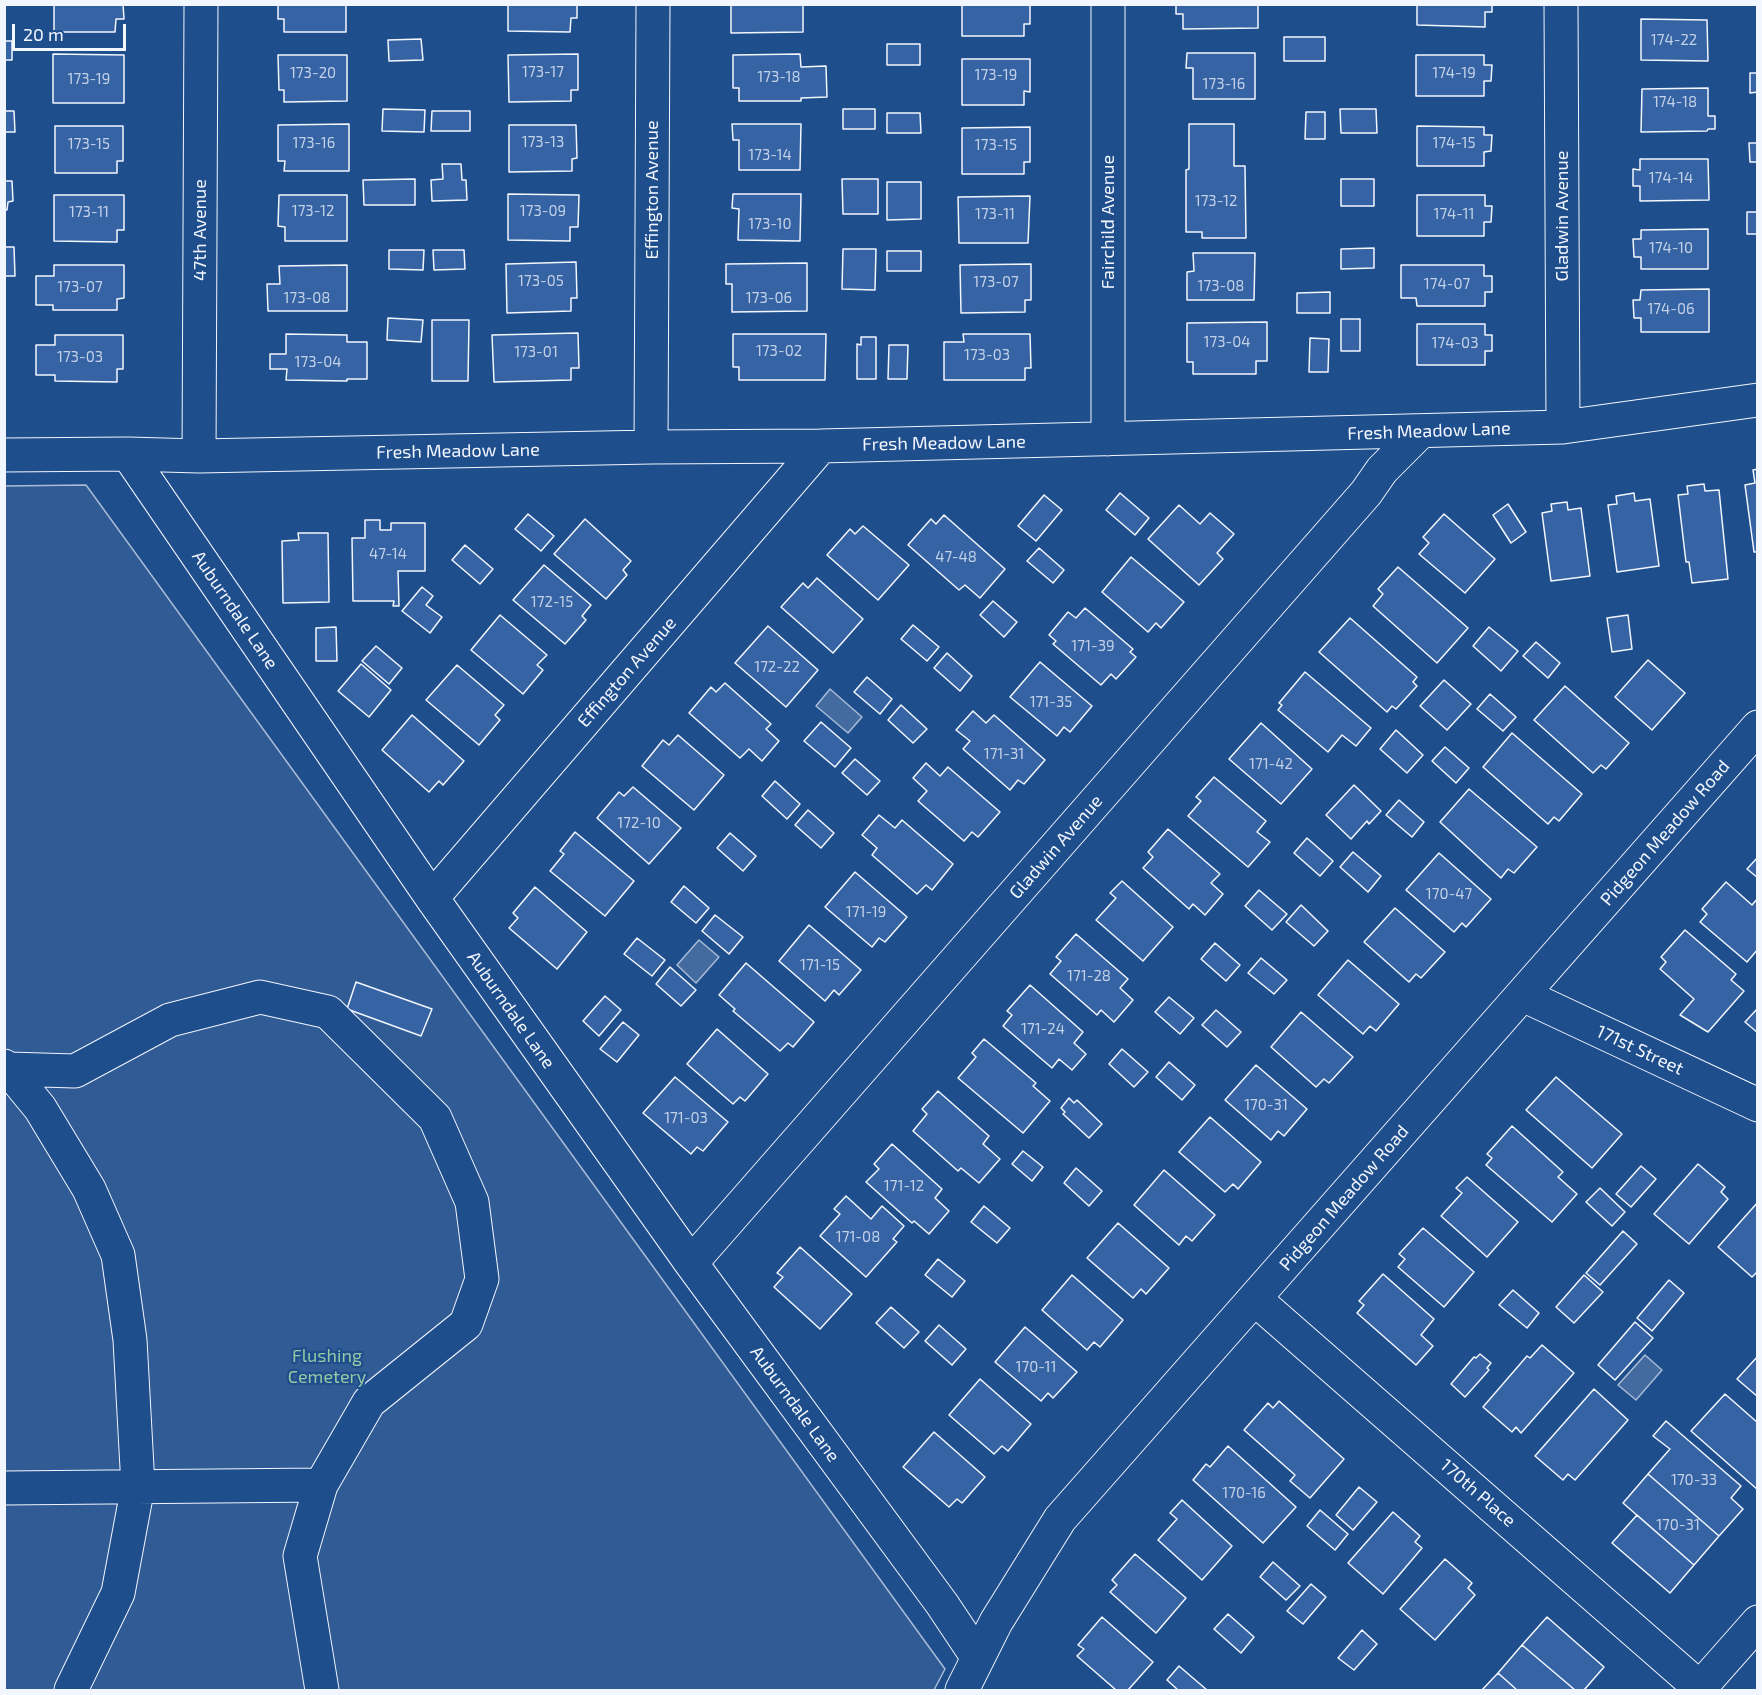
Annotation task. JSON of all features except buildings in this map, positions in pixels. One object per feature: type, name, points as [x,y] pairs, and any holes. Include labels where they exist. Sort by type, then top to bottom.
[{"type":"street","name":"47th Avenue","points":[[199,456],[201,4]]},
{"type":"street","name":"Effington Avenue","points":[[651,447],[653,4]]},
{"type":"street","name":"Fairchild Avenue","points":[[1108,4],[1108,439]]},
{"type":"street","name":"Gladwin Avenue","points":[[1561,4],[1563,427]]},
{"type":"street","name":"Fresh Meadow Lane","points":[[128,454],[199,456],[821,446],[1420,432],[1563,427],[1758,400]]},
{"type":"street","name":"Gladwin Avenue","points":[[691,1263],[1343,520],[1383,470],[1420,432]]},
{"type":"street","name":"Effington Avenue","points":[[432,898],[821,446]]},
{"type":"street","name":"Auburndale Lane","points":[[128,454],[432,898],[691,1263],[942,1604],[978,1658]]},
{"type":"street","points":[[4,455],[128,454]]},
{"type":"street","name":"Pidgeon Meadow Road","points":[[962,1690],[996,1622],[1060,1519],[1758,727]]},
{"type":"street","name":"171st Street","points":[[1523,995],[1758,1105]]},
{"type":"street","points":[[6,1067],[75,1071],[170,1020],[260,997],[328,1012],[435,1118],[472,1202],[482,1279],[466,1324],[369,1402],[321,1485],[300,1556],[322,1690]]},
{"type":"street","points":[[6,1067],[40,1108],[83,1179],[118,1255],[130,1340],[138,1486],[117,1593],[71,1690]]},
{"type":"street","name":"170th Place","points":[[1255,1299],[1699,1689]]},
{"type":"street","points":[[4,1488],[321,1485]]},
{"type":"street","points":[[1699,1689],[1758,1623]]},
{"type":"shaded area","name":"Flushing Cemetery","points":[[86,485],[945,1669],[934,1690],[5,1690],[4,486]]},
{"type":"shaded area","points":[[830,689],[862,717],[848,733],[816,706]]},
{"type":"shaded area","points":[[699,940],[719,957],[696,983],[677,965]]},
{"type":"shaded area","points":[[1645,1355],[1662,1370],[1636,1400],[1618,1385]]}]
